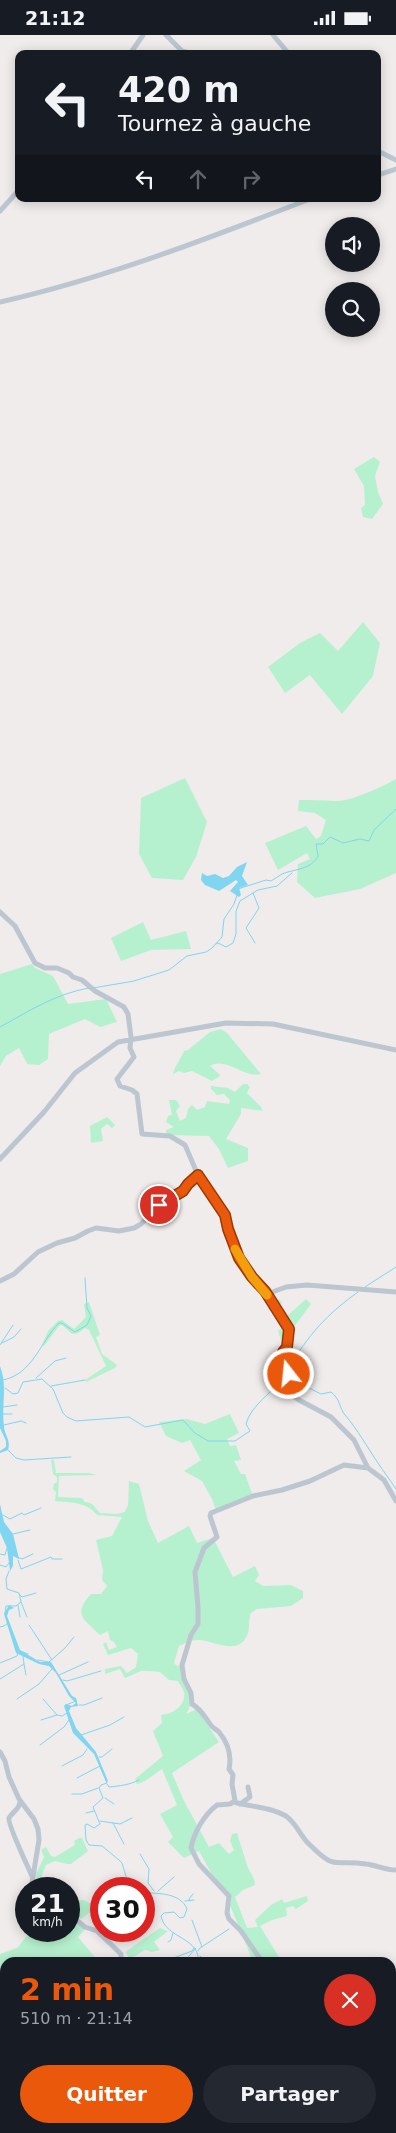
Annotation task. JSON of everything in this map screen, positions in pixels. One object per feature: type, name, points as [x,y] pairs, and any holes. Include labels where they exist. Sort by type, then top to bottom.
[{"type":"street","points":[[133,50],[143,35]]},
{"type":"street","points":[[166,35],[181,50]]},
{"type":"street","points":[[273,35],[286,50]]},
{"type":"street","points":[[381,152],[396,160]]},
{"type":"street","points":[[381,174],[396,169]]},
{"type":"street","points":[[0,211],[15,194]]},
{"type":"street","points":[[0,303],[70,284],[214,236],[302,202]]},
{"type":"street","points":[[0,911],[14,925],[35,963],[45,968],[57,968],[69,973],[73,977],[82,980],[95,991],[124,1007],[128,1014],[130,1048],[134,1057],[117,1079],[120,1086],[138,1094],[142,1135],[161,1134],[170,1136],[185,1145],[198,1175],[225,1215],[239,1258],[267,1294],[289,1329],[287,1347],[283,1352],[284,1366],[290,1371],[282,1385],[300,1400],[331,1417],[356,1442],[358,1452],[368,1468],[384,1480],[396,1501]]},
{"type":"street","points":[[0,1159],[44,1112],[74,1073],[118,1042],[226,1023],[273,1024],[396,1050]]},
{"type":"street","points":[[0,1281],[14,1274],[38,1252],[96,1227],[119,1231],[134,1228],[141,1224],[159,1205],[183,1191],[198,1175]]},
{"type":"street","points":[[267,1294],[286,1287],[307,1285],[396,1292]]},
{"type":"street","points":[[237,1803],[232,1780],[233,1775],[229,1769],[231,1759],[228,1748],[218,1730],[211,1726],[199,1708],[192,1704],[192,1693],[182,1670],[192,1635],[198,1624],[196,1566],[204,1548],[217,1537],[210,1515],[230,1504],[253,1495],[282,1490],[310,1481],[344,1465],[368,1468]]},
{"type":"street","points":[[0,1753],[5,1761],[9,1777],[20,1801],[34,1819],[38,1833],[37,1858],[32,1877]]},
{"type":"street","points":[[237,1803],[250,1797],[248,1787]]},
{"type":"street","points":[[20,1801],[20,1806],[9,1818],[9,1821],[13,1837],[20,1847],[32,1877]]},
{"type":"street","points":[[260,1957],[243,1933],[229,1919],[227,1913],[229,1896],[199,1864],[191,1848],[197,1831],[206,1815],[216,1805],[237,1803],[270,1810],[286,1816],[307,1841],[325,1859],[332,1863],[364,1863],[396,1870]]},
{"type":"street","points":[[80,1923],[85,1927],[97,1931],[119,1951],[121,1957]]},
{"type":"green space","points":[[374,457],[380,462],[375,476],[378,492],[383,504],[372,519],[363,517],[361,508],[365,505],[364,486],[354,469]]},
{"type":"green space","points":[[363,622],[380,643],[373,676],[342,714],[310,675],[285,693],[268,667],[300,643],[320,633],[338,651]]},
{"type":"green space","points":[[185,778],[207,822],[196,857],[183,880],[152,878],[139,854],[141,798]]},
{"type":"green space","points":[[396,779],[396,873],[360,889],[315,898],[297,882],[298,864],[310,859],[307,853],[278,870],[265,843],[306,826],[316,839],[321,836],[326,820],[315,813],[298,811],[299,800],[341,801],[366,793]]},
{"type":"green space","points":[[143,922],[151,940],[186,931],[191,949],[151,950],[121,961],[111,938]]},
{"type":"green space","points":[[32,964],[35,968],[53,976],[68,1004],[106,999],[117,1022],[100,1027],[85,1019],[49,1034],[48,1059],[39,1065],[27,1064],[19,1048],[6,1056],[0,1066],[0,974]]},
{"type":"green space","points":[[221,1029],[227,1033],[261,1074],[255,1075],[229,1065],[216,1064],[210,1066],[220,1076],[212,1081],[192,1071],[184,1073],[179,1071],[173,1074],[184,1051],[188,1050],[210,1032]]},
{"type":"green space","points":[[243,1084],[247,1084],[250,1087],[247,1093],[263,1111],[241,1108],[241,1114],[226,1139],[248,1148],[248,1161],[228,1168],[219,1149],[209,1136],[166,1135],[166,1130],[174,1127],[166,1122],[168,1116],[172,1115],[169,1100],[176,1100],[180,1106],[176,1111],[180,1121],[186,1118],[188,1109],[192,1105],[197,1110],[205,1107],[207,1101],[229,1104],[230,1100],[224,1094],[217,1095],[211,1089],[211,1086],[228,1088],[235,1092]]},
{"type":"green space","points":[[107,1117],[115,1125],[112,1128],[107,1124],[101,1129],[103,1141],[91,1143],[90,1126]]},
{"type":"green space","points":[[279,1299],[282,1303],[279,1306],[282,1313],[287,1316],[306,1299],[311,1304],[285,1339],[281,1340],[278,1331],[284,1326],[273,1313],[272,1305]]},
{"type":"green space","points":[[89,1302],[100,1335],[96,1337],[102,1354],[117,1365],[115,1368],[86,1382],[85,1380],[106,1366],[89,1330],[85,1328],[78,1333],[72,1334],[62,1325],[59,1326],[44,1346],[42,1345],[48,1331],[58,1321],[62,1320],[74,1329],[86,1317],[84,1304]]},
{"type":"green space","points":[[230,1414],[239,1433],[227,1439],[230,1446],[236,1445],[241,1460],[234,1461],[241,1474],[245,1474],[253,1496],[216,1510],[202,1481],[184,1471],[201,1460],[190,1440],[182,1443],[166,1436],[159,1422],[187,1419],[205,1424]]},
{"type":"green space","points":[[51,1460],[54,1460],[56,1473],[89,1473],[97,1475],[59,1476],[58,1497],[82,1498],[85,1502],[92,1504],[100,1513],[117,1514],[125,1512],[128,1505],[129,1481],[139,1484],[148,1521],[158,1543],[189,1526],[197,1543],[213,1538],[233,1577],[255,1566],[259,1575],[255,1581],[263,1586],[291,1585],[303,1591],[303,1598],[291,1606],[257,1609],[251,1613],[248,1633],[239,1645],[226,1646],[198,1640],[191,1641],[179,1646],[174,1663],[177,1666],[182,1665],[193,1701],[186,1714],[197,1709],[219,1742],[172,1773],[184,1801],[209,1847],[219,1843],[229,1854],[234,1850],[230,1841],[232,1834],[237,1833],[255,1885],[243,1890],[235,1897],[247,1928],[258,1927],[255,1920],[271,1905],[282,1899],[284,1903],[307,1896],[308,1901],[296,1909],[293,1906],[286,1908],[287,1916],[260,1926],[279,1957],[251,1957],[230,1905],[231,1901],[215,1880],[199,1851],[184,1858],[168,1842],[173,1837],[160,1814],[177,1805],[162,1769],[145,1781],[137,1784],[135,1779],[163,1756],[153,1731],[162,1723],[161,1715],[174,1711],[181,1705],[184,1692],[178,1681],[169,1680],[160,1672],[141,1671],[125,1678],[120,1669],[105,1674],[105,1669],[121,1666],[127,1673],[136,1667],[138,1654],[131,1648],[108,1655],[103,1644],[106,1642],[109,1650],[117,1647],[110,1640],[108,1631],[100,1635],[81,1613],[85,1601],[91,1594],[101,1594],[107,1586],[102,1580],[103,1570],[96,1540],[112,1536],[122,1517],[97,1515],[93,1510],[83,1505],[55,1501],[56,1492],[53,1489],[54,1484],[57,1482],[57,1477],[53,1474]]},
{"type":"green space","points":[[82,1838],[88,1851],[71,1864],[55,1861],[46,1865],[41,1877],[36,1877],[44,1857],[41,1850],[46,1847],[51,1856],[55,1857],[75,1845],[74,1841]]},
{"type":"green space","points":[[84,1900],[90,1904],[90,1912],[80,1919],[80,1901]]},
{"type":"green space","points":[[80,1924],[86,1928],[80,1935]]},
{"type":"green space","points":[[160,1928],[168,1931],[155,1941],[155,1931]]},
{"type":"green space","points":[[80,1939],[95,1957],[0,1957],[0,1954],[17,1948],[22,1942],[80,1942]]},
{"type":"green space","points":[[140,1942],[154,1942],[160,1950],[152,1952],[145,1950],[133,1957],[129,1957],[125,1952]]},
{"type":"water","points":[[247,862],[242,876],[248,885],[239,888],[241,895],[239,897],[230,891],[238,882],[236,880],[219,891],[205,885],[201,880],[202,873],[207,876],[215,874],[223,878],[229,876],[237,867]]},
{"type":"water","points":[[0,1366],[4,1381],[3,1419],[9,1443],[8,1450],[0,1453],[6,1447],[6,1441],[0,1428]]},
{"type":"water","points":[[0,1504],[4,1522],[13,1534],[19,1559],[13,1556],[13,1566],[10,1571],[7,1548],[0,1532]]},
{"type":"water","points":[[9,1605],[14,1608],[9,1610],[7,1616],[20,1650],[40,1662],[51,1662],[72,1696],[76,1698],[78,1706],[71,1707],[69,1711],[76,1728],[96,1752],[108,1781],[106,1782],[94,1754],[73,1733],[64,1706],[66,1704],[72,1706],[76,1703],[69,1696],[56,1673],[49,1666],[39,1664],[16,1653],[4,1614]]},
{"type":"waterway","points":[[238,889],[266,880],[271,881],[282,874],[307,867],[318,856],[316,844],[323,844],[330,837],[343,843],[360,839],[369,841],[374,830],[396,809]]},
{"type":"waterway","points":[[216,944],[218,943],[226,947],[233,943],[236,934],[236,911],[240,901],[258,890],[277,886],[292,873]]},
{"type":"waterway","points":[[253,893],[259,908],[246,928],[255,943]]},
{"type":"waterway","points":[[93,988],[134,981],[169,970],[187,956],[206,952],[222,937],[224,919],[234,904],[237,895]]},
{"type":"waterway","points":[[0,1027],[32,1009],[65,994],[89,988]]},
{"type":"waterway","points":[[365,1287],[396,1267]]},
{"type":"waterway","points":[[3,1380],[13,1377],[29,1364],[59,1323],[75,1332],[87,1325],[91,1316],[87,1308],[85,1278]]},
{"type":"waterway","points":[[289,1368],[319,1326],[337,1308],[358,1292]]},
{"type":"waterway","points":[[0,1345],[13,1325]]},
{"type":"waterway","points":[[2,1343],[14,1337],[21,1329]]},
{"type":"waterway","points":[[36,1378],[55,1361],[66,1358]]},
{"type":"waterway","points":[[5,1388],[13,1394],[18,1393],[23,1382],[42,1379],[53,1389],[63,1413],[76,1421],[129,1417],[145,1427],[183,1420],[195,1433],[208,1441],[235,1441],[250,1431],[246,1424],[252,1411],[283,1378]]},
{"type":"waterway","points":[[289,1378],[321,1394],[331,1392],[334,1395],[343,1412],[396,1489]]},
{"type":"waterway","points":[[51,1386],[85,1380]]},
{"type":"waterway","points":[[3,1407],[17,1405]]},
{"type":"waterway","points":[[3,1414],[12,1414]]},
{"type":"waterway","points":[[4,1425],[21,1421],[26,1423]]},
{"type":"waterway","points":[[8,1450],[16,1458],[24,1460],[71,1457]]},
{"type":"waterway","points":[[3,1515],[10,1519],[22,1513],[24,1515],[41,1508]]},
{"type":"waterway","points":[[13,1534],[30,1530]]},
{"type":"waterway","points":[[0,1554],[5,1555],[7,1548]]},
{"type":"waterway","points":[[17,1557],[22,1559],[33,1554]]},
{"type":"waterway","points":[[18,1560],[21,1569],[51,1557],[52,1559],[62,1559]]},
{"type":"waterway","points":[[0,1565],[6,1567],[9,1563]]},
{"type":"waterway","points":[[5,1613],[6,1606],[16,1606],[21,1602],[19,1593],[7,1589],[6,1579],[9,1571]]},
{"type":"waterway","points":[[20,1595],[22,1597],[36,1593]]},
{"type":"waterway","points":[[21,1602],[27,1617]]},
{"type":"waterway","points":[[18,1605],[20,1617]]},
{"type":"waterway","points":[[0,1627],[8,1623]]},
{"type":"waterway","points":[[29,1625],[52,1660]]},
{"type":"waterway","points":[[49,1662],[74,1637]]},
{"type":"waterway","points":[[20,1651],[28,1654]]},
{"type":"waterway","points":[[0,1663],[17,1656],[18,1653]]},
{"type":"waterway","points":[[0,1679],[24,1664],[23,1656]]},
{"type":"waterway","points":[[38,1660],[49,1662]]},
{"type":"waterway","points":[[59,1675],[88,1662]]},
{"type":"waterway","points":[[24,1664],[26,1675]]},
{"type":"waterway","points":[[17,1699],[39,1684],[52,1669]]},
{"type":"waterway","points":[[63,1680],[67,1681],[101,1671]]},
{"type":"waterway","points":[[79,1705],[102,1698]]},
{"type":"waterway","points":[[43,1699],[57,1715],[62,1716],[67,1713]]},
{"type":"waterway","points":[[66,1705],[76,1701]]},
{"type":"waterway","points":[[41,1720],[57,1715]]},
{"type":"waterway","points":[[81,1735],[110,1725],[124,1717]]},
{"type":"waterway","points":[[40,1745],[64,1727],[69,1720]]},
{"type":"waterway","points":[[62,1766],[83,1755],[87,1749]]},
{"type":"waterway","points":[[99,1757],[102,1757],[112,1749]]},
{"type":"waterway","points":[[77,1778],[100,1766]]},
{"type":"waterway","points":[[106,1779],[107,1783],[99,1788],[103,1798],[93,1807],[100,1824],[94,1828],[87,1824],[85,1825],[86,1840],[89,1845],[102,1846],[122,1863],[126,1877]]},
{"type":"waterway","points":[[107,1784],[109,1787],[139,1780]]},
{"type":"waterway","points":[[72,1794],[82,1794],[98,1788]]},
{"type":"waterway","points":[[105,1798],[114,1804]]},
{"type":"waterway","points":[[86,1813],[94,1811]]},
{"type":"waterway","points":[[100,1821],[120,1824],[132,1818]]},
{"type":"waterway","points":[[113,1823],[124,1844]]},
{"type":"waterway","points":[[140,1854],[149,1869],[148,1877]]},
{"type":"waterway","points":[[158,1891],[174,1877]]},
{"type":"waterway","points":[[155,1893],[174,1897],[184,1904],[187,1909],[184,1917],[180,1918],[174,1912],[164,1913],[161,1916],[164,1924],[189,1943],[198,1954],[198,1957]]},
{"type":"waterway","points":[[190,1901],[189,1899],[193,1894]]},
{"type":"waterway","points":[[185,1901],[194,1900]]},
{"type":"waterway","points":[[192,1920],[202,1947]]},
{"type":"waterway","points":[[198,1951],[229,1929]]},
{"type":"waterway","points":[[168,1942],[171,1940],[173,1933]]},
{"type":"waterway","points":[[176,1957],[192,1951],[194,1948]]},
{"type":"waterway","points":[[188,1957],[196,1948]]},
{"type":"slow traffic","points":[[235,1249],[252,1277],[267,1295]]},
{"type":"route","points":[[159,1205],[181,1193],[198,1175],[225,1215],[239,1258],[245,1264],[252,1277],[265,1291],[289,1329],[287,1347],[283,1352],[284,1366],[290,1371],[289,1374]]}]
